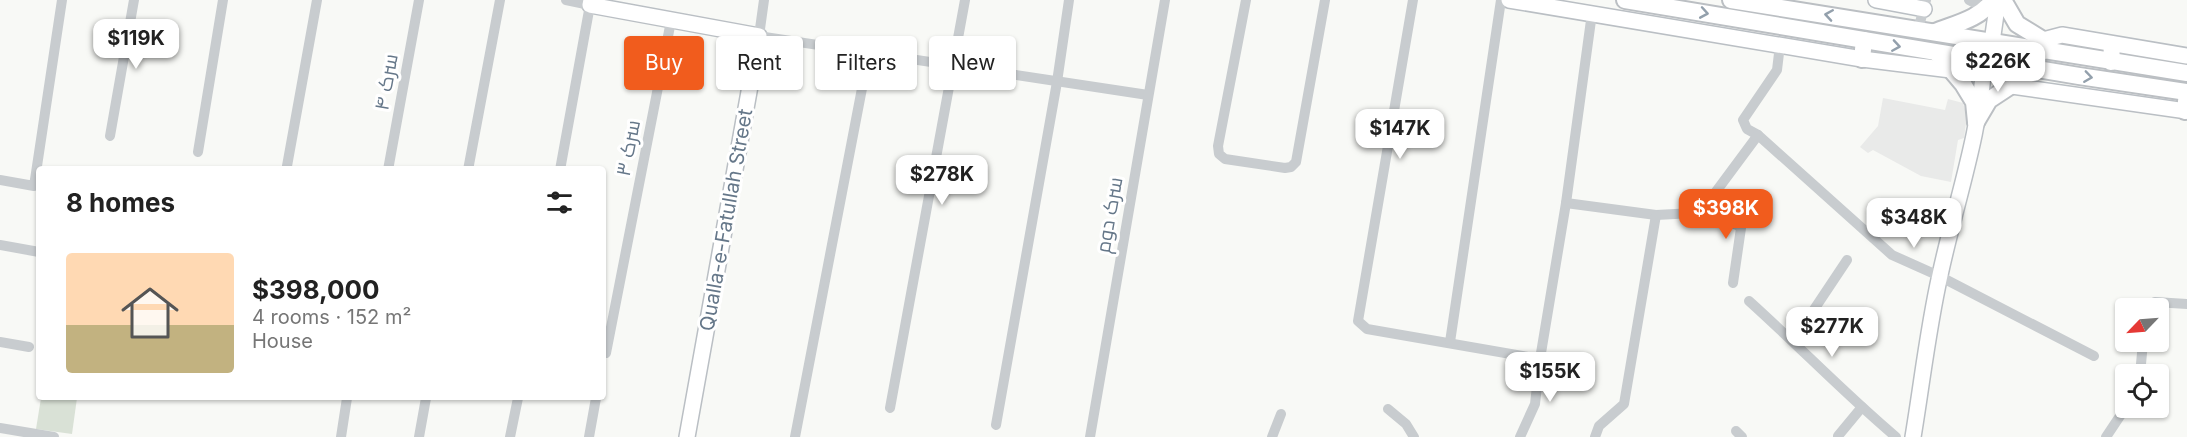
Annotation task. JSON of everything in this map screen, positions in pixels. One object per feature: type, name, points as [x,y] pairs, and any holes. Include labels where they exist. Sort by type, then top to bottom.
[{"type":"main road","points":[[1625,0],[1864,40],[1924,56],[1984,60],[2187,92],[2186,111]]},
{"type":"main road","points":[[1731,0],[1992,42],[2043,45],[2110,62],[2187,73]]},
{"type":"main road","points":[[2003,0],[2017,24],[2043,45]]},
{"type":"main road","points":[[1926,31],[1975,17],[1992,3]]},
{"type":"main road","points":[[1862,59],[1864,40]]},
{"type":"main road","points":[[2110,62],[2112,45]]},
{"type":"main road","points":[[1924,56],[1952,70],[1974,102],[1976,122]]},
{"type":"main road","points":[[1976,122],[1989,100],[2036,69]]},
{"type":"street","points":[[37,166],[62,0]]},
{"type":"street","points":[[110,136],[134,0]]},
{"type":"street","points":[[198,152],[224,0]]},
{"type":"street","points":[[287,166],[317,0]]},
{"type":"street","name":"سرک ۴","points":[[389,166],[419,0]]},
{"type":"street","points":[[469,166],[500,0]]},
{"type":"street","points":[[566,0],[759,36],[764,0]]},
{"type":"street","points":[[959,36],[965,0]]},
{"type":"street","points":[[996,425],[1057,82],[1069,0]]},
{"type":"street","name":"سرک دوم","points":[[1090,437],[1165,0]]},
{"type":"street","points":[[1246,0],[1218,146],[1219,154],[1224,159],[1285,168],[1292,167],[1296,162],[1325,0]]},
{"type":"street","points":[[1413,0],[1358,321],[1367,329],[1540,359]]},
{"type":"street","points":[[1450,342],[1501,0]]},
{"type":"street","points":[[1509,0],[1862,59],[1924,56],[1952,70]]},
{"type":"street","points":[[1876,0],[1925,4],[1926,31]]},
{"type":"street","points":[[1969,0],[1992,3],[1992,42]]},
{"type":"street","points":[[561,166],[591,3]]},
{"type":"street","points":[[1520,437],[1535,404],[1592,13]]},
{"type":"street","name":"سرک ۳","points":[[606,353],[671,21]]},
{"type":"street","points":[[2043,45],[2062,35],[2112,45],[2186,54]]},
{"type":"street","points":[[1780,45],[1777,70],[1743,120],[1747,129],[1758,135],[1892,255],[1939,276],[2094,357]]},
{"type":"street","points":[[1913,437],[1939,276],[1976,122],[1984,60]]},
{"type":"street","points":[[1016,76],[1148,95]]},
{"type":"street","points":[[2012,86],[2186,111]]},
{"type":"street","name":"Qualla-e-Fatullah Street","points":[[687,437],[749,90]]},
{"type":"street","points":[[795,437],[862,90]]},
{"type":"street","points":[[890,408],[950,90]]},
{"type":"street","points":[[1694,213],[1709,201],[1758,135]]},
{"type":"street","points":[[0,180],[34,186],[36,173]]},
{"type":"street","points":[[1566,203],[1656,214],[1694,213],[1737,225],[1741,228],[1733,283]]},
{"type":"street","points":[[1595,437],[1599,426],[1624,404],[1656,214]]},
{"type":"street","points":[[0,245],[36,251]]},
{"type":"street","points":[[1794,340],[1847,260]]},
{"type":"street","points":[[1749,301],[1794,340],[1896,437]]},
{"type":"street","points":[[2169,303],[2187,304]]},
{"type":"street","points":[[0,342],[29,347]]},
{"type":"street","points":[[341,437],[343,400]]},
{"type":"street","points":[[419,437],[426,400]]},
{"type":"street","points":[[510,437],[518,400]]},
{"type":"street","points":[[589,437],[596,400]]},
{"type":"street","points":[[1838,436],[1862,407]]},
{"type":"street","points":[[1388,409],[1406,424],[1414,437]]},
{"type":"street","points":[[1272,437],[1281,414]]},
{"type":"street","points":[[2106,437],[2118,418]]},
{"type":"street","points":[[0,429],[54,437]]},
{"type":"shaded area","points":[[1883,98],[1945,110],[1948,99],[1963,103],[1967,116],[1964,138],[1958,140],[1951,182],[1921,176],[1873,150],[1868,153],[1860,147],[1878,126]]},
{"type":"shaded area","points":[[41,400],[77,400],[72,434],[36,429]]}]
